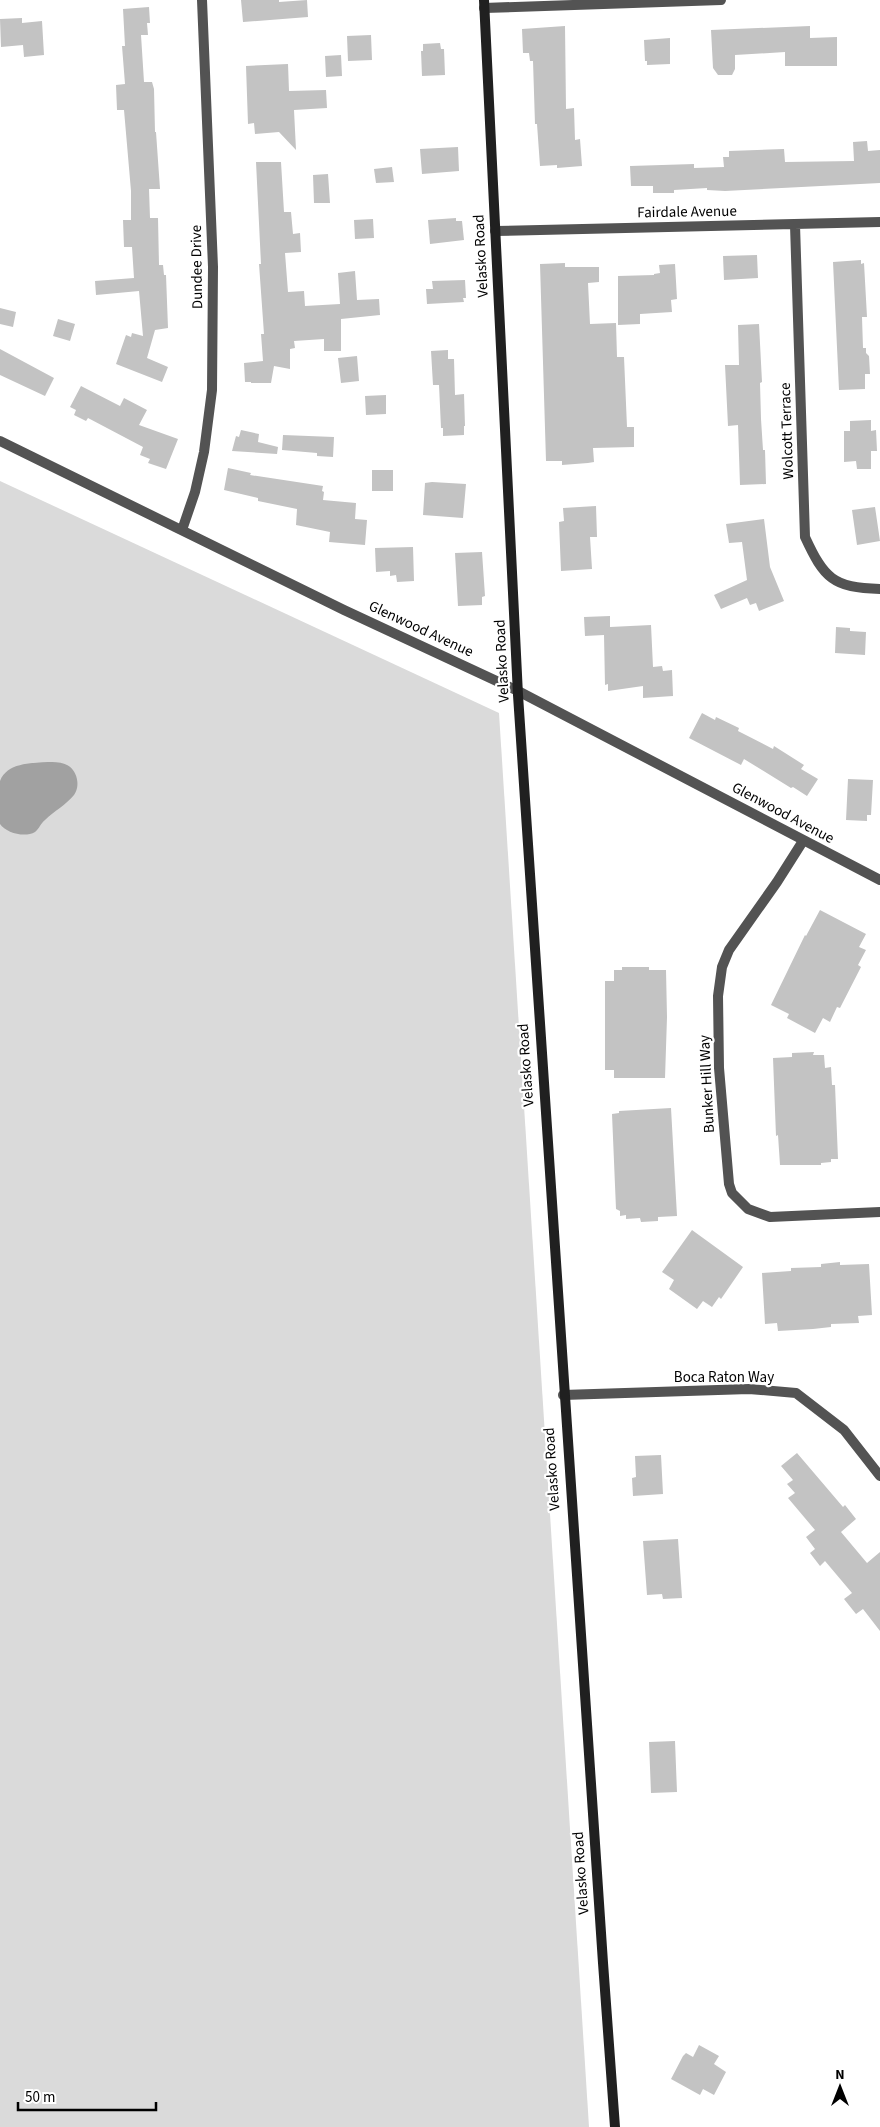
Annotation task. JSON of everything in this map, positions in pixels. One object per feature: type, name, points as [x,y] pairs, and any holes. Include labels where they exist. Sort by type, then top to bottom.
[{"type":"street","name":"Dundee Drive","points":[[182,530],[195,492],[204,452],[212,390],[214,267],[202,0]]},
{"type":"street","points":[[484,4],[721,0]]},
{"type":"street","name":"Velasko Road","points":[[484,4],[518,691],[574,1582],[615,2127]]},
{"type":"street","name":"Fairdale Avenue","points":[[495,231],[880,222]]},
{"type":"street","name":"Wolcott Terrace","points":[[795,224],[805,537],[818,565],[829,576],[843,584],[859,588],[880,589]]},
{"type":"street","name":"Glenwood Avenue","points":[[0,441],[344,610],[518,691],[880,880]]},
{"type":"street","name":"Bunker Hill Way","points":[[803,841],[777,882],[729,950],[722,967],[718,996],[719,1068],[729,1184],[732,1193],[748,1209],[770,1217],[880,1212]]},
{"type":"street","name":"Boca Raton Way","points":[[563,1395],[749,1389],[796,1393],[844,1430],[880,1476]]},
{"type":"shaded area","points":[[0,481],[499,713],[589,2127],[0,2127]]},
{"type":"shaded area","points":[[58,762],[70,767],[77,778],[77,787],[74,795],[44,821],[35,832],[26,835],[16,834],[7,830],[0,824],[0,781],[3,775],[20,765]]},
{"type":"building","points":[[241,0],[279,0],[279,2],[307,0],[308,17],[243,22]]},
{"type":"building","points":[[149,7],[150,23],[147,23],[148,35],[141,35],[144,82],[152,82],[154,89],[155,132],[160,189],[149,189],[150,218],[158,218],[159,265],[163,265],[164,275],[166,275],[168,328],[155,330],[147,358],[168,367],[162,382],[116,364],[126,335],[131,337],[132,333],[143,336],[139,291],[96,295],[95,281],[134,278],[132,247],[124,247],[123,220],[131,220],[131,191],[124,110],[117,110],[116,85],[125,84],[122,46],[125,46],[123,9]]},
{"type":"building","points":[[22,18],[22,23],[42,21],[44,55],[24,57],[23,45],[1,47],[0,19]]},
{"type":"building","points":[[565,26],[566,109],[574,108],[575,140],[580,139],[582,166],[557,168],[557,165],[540,166],[537,124],[535,124],[533,61],[530,61],[529,53],[523,53],[522,29]]},
{"type":"building","points":[[810,26],[810,38],[837,37],[837,66],[785,66],[785,52],[735,55],[735,69],[732,75],[718,75],[713,68],[711,30]]},
{"type":"building","points":[[371,35],[372,60],[348,61],[347,36]]},
{"type":"building","points":[[670,38],[670,64],[647,65],[647,61],[645,61],[644,40]]},
{"type":"building","points":[[440,43],[441,49],[444,49],[445,75],[422,76],[421,51],[423,51],[423,44]]},
{"type":"building","points":[[341,55],[342,76],[326,77],[325,56]]},
{"type":"building","points":[[288,64],[289,91],[326,90],[327,108],[294,110],[296,150],[279,132],[255,134],[254,123],[248,124],[246,66]]},
{"type":"building","points":[[867,141],[868,151],[880,150],[880,183],[725,191],[707,190],[707,188],[674,190],[674,193],[653,193],[653,186],[631,186],[630,166],[694,164],[694,168],[724,167],[723,157],[729,157],[729,151],[784,149],[785,162],[854,161],[853,142]]},
{"type":"building","points":[[458,147],[459,171],[422,174],[420,149]]},
{"type":"building","points":[[256,162],[281,162],[284,212],[291,212],[293,234],[300,233],[301,252],[285,253],[288,292],[304,291],[305,306],[340,304],[338,273],[355,271],[357,300],[379,299],[380,315],[341,319],[341,351],[324,351],[324,339],[294,341],[295,348],[290,349],[290,369],[274,366],[271,383],[245,382],[244,363],[263,361],[261,334],[264,334],[259,264],[261,264]]},
{"type":"building","points":[[392,167],[394,182],[376,183],[374,169]]},
{"type":"building","points":[[328,174],[330,203],[314,203],[313,175]]},
{"type":"building","points":[[456,218],[456,221],[462,221],[464,240],[430,244],[428,220]]},
{"type":"building","points":[[373,219],[374,238],[355,239],[354,220]]},
{"type":"building","points":[[757,255],[758,278],[724,280],[723,256]]},
{"type":"building","points":[[861,260],[861,264],[864,263],[867,317],[862,317],[863,348],[866,348],[866,353],[869,356],[870,374],[865,374],[865,389],[839,390],[833,262]]},
{"type":"building","points":[[565,263],[565,267],[599,267],[599,282],[588,283],[590,324],[616,323],[617,357],[624,357],[627,427],[634,427],[634,447],[593,448],[594,462],[562,465],[562,461],[546,461],[540,264]]},
{"type":"building","points":[[675,264],[677,299],[671,300],[672,312],[640,314],[640,324],[618,325],[618,276],[654,275],[660,273],[659,265]]},
{"type":"building","points":[[465,280],[466,298],[463,298],[464,302],[427,304],[426,289],[433,289],[432,281]]},
{"type":"building","points":[[0,308],[16,312],[13,327],[0,324]]},
{"type":"building","points":[[58,319],[75,324],[70,341],[53,336]]},
{"type":"building","points":[[759,324],[762,382],[760,383],[761,419],[763,450],[765,450],[766,484],[740,485],[738,425],[728,426],[725,365],[739,365],[738,325]]},
{"type":"building","points":[[0,349],[54,378],[45,396],[0,375]]},
{"type":"building","points":[[448,350],[448,359],[454,359],[455,395],[464,394],[464,435],[443,436],[443,428],[441,428],[439,385],[433,385],[431,351]]},
{"type":"building","points":[[357,356],[359,381],[341,383],[338,358]]},
{"type":"building","points":[[81,386],[120,406],[124,398],[147,410],[139,425],[178,439],[166,469],[148,463],[150,459],[140,455],[143,447],[88,418],[86,421],[74,415],[76,410],[70,407]]},
{"type":"building","points":[[386,395],[386,414],[366,415],[365,396]]},
{"type":"building","points":[[871,420],[871,431],[876,430],[877,451],[871,451],[871,469],[857,469],[856,461],[844,462],[844,431],[850,431],[850,421]]},
{"type":"building","points":[[241,430],[259,434],[258,442],[278,447],[277,454],[232,451],[236,436],[239,437]]},
{"type":"building","points":[[283,435],[334,437],[333,457],[317,456],[317,453],[282,450]]},
{"type":"building","points":[[228,468],[251,473],[250,475],[323,486],[323,500],[356,503],[355,519],[367,520],[365,545],[329,542],[330,532],[296,525],[297,509],[258,501],[258,498],[224,490]]},
{"type":"building","points":[[372,470],[393,470],[393,491],[372,491]]},
{"type":"building","points":[[425,483],[466,484],[463,518],[423,515]]},
{"type":"building","points":[[596,506],[597,537],[590,537],[592,569],[561,571],[559,522],[564,521],[563,508]]},
{"type":"building","points":[[875,507],[880,541],[857,545],[852,510]]},
{"type":"building","points":[[764,519],[770,567],[784,601],[759,611],[756,603],[750,605],[747,598],[721,609],[714,595],[747,580],[742,542],[729,543],[726,524]]},
{"type":"building","points":[[413,547],[414,581],[397,582],[396,575],[390,576],[390,571],[376,572],[375,548]]},
{"type":"building","points":[[482,552],[485,596],[482,597],[482,605],[458,606],[455,553]]},
{"type":"building","points":[[610,616],[610,627],[651,625],[653,667],[662,666],[663,671],[672,670],[673,696],[643,698],[643,686],[608,691],[608,684],[605,685],[604,635],[585,636],[584,617]]},
{"type":"building","points":[[836,627],[850,628],[850,631],[866,632],[865,655],[835,653]]},
{"type":"building","points":[[702,713],[715,720],[716,717],[739,728],[738,731],[773,749],[774,746],[804,765],[801,769],[818,779],[807,796],[744,759],[741,765],[689,738]]},
{"type":"building","points":[[848,779],[873,780],[871,815],[867,815],[867,821],[846,820]]},
{"type":"building","points":[[820,910],[866,934],[859,947],[866,950],[858,965],[861,967],[840,1008],[837,1007],[830,1022],[823,1018],[815,1033],[787,1018],[789,1014],[771,1005],[805,935]]},
{"type":"building","points":[[622,967],[649,967],[649,970],[666,970],[665,1078],[614,1078],[614,1070],[605,1070],[605,981],[614,981],[614,970],[622,970]]},
{"type":"building","points":[[814,1052],[813,1055],[824,1055],[825,1068],[831,1067],[832,1085],[835,1085],[838,1159],[831,1159],[831,1162],[821,1163],[821,1165],[780,1165],[778,1135],[776,1136],[773,1058],[792,1057],[792,1053]]},
{"type":"building","points":[[671,1108],[677,1216],[658,1217],[658,1221],[641,1222],[640,1218],[626,1219],[626,1215],[620,1216],[620,1211],[616,1209],[612,1114],[619,1113],[619,1111]]},
{"type":"building","points":[[692,1230],[743,1267],[721,1299],[719,1297],[712,1307],[703,1301],[697,1309],[669,1289],[674,1280],[662,1272]]},
{"type":"building","points":[[840,1262],[840,1265],[869,1264],[872,1315],[858,1316],[859,1323],[831,1324],[831,1327],[813,1329],[778,1331],[777,1323],[765,1324],[762,1273],[791,1271],[791,1268],[821,1267],[821,1264]]},
{"type":"building","points":[[797,1453],[843,1507],[845,1505],[856,1519],[841,1532],[867,1563],[880,1552],[880,1631],[863,1609],[856,1614],[844,1599],[852,1593],[825,1561],[820,1566],[810,1553],[815,1549],[806,1537],[815,1530],[788,1498],[795,1493],[787,1484],[793,1480],[781,1466]]},
{"type":"building","points":[[661,1455],[663,1494],[633,1496],[632,1478],[636,1477],[635,1456]]},
{"type":"building","points":[[678,1539],[682,1598],[663,1599],[662,1594],[647,1595],[643,1541]]},
{"type":"building","points":[[675,1741],[677,1792],[651,1793],[649,1742]]},
{"type":"building","points":[[699,2045],[719,2056],[714,2064],[726,2072],[714,2095],[703,2089],[700,2095],[671,2079],[683,2056],[686,2053],[693,2057]]}]
